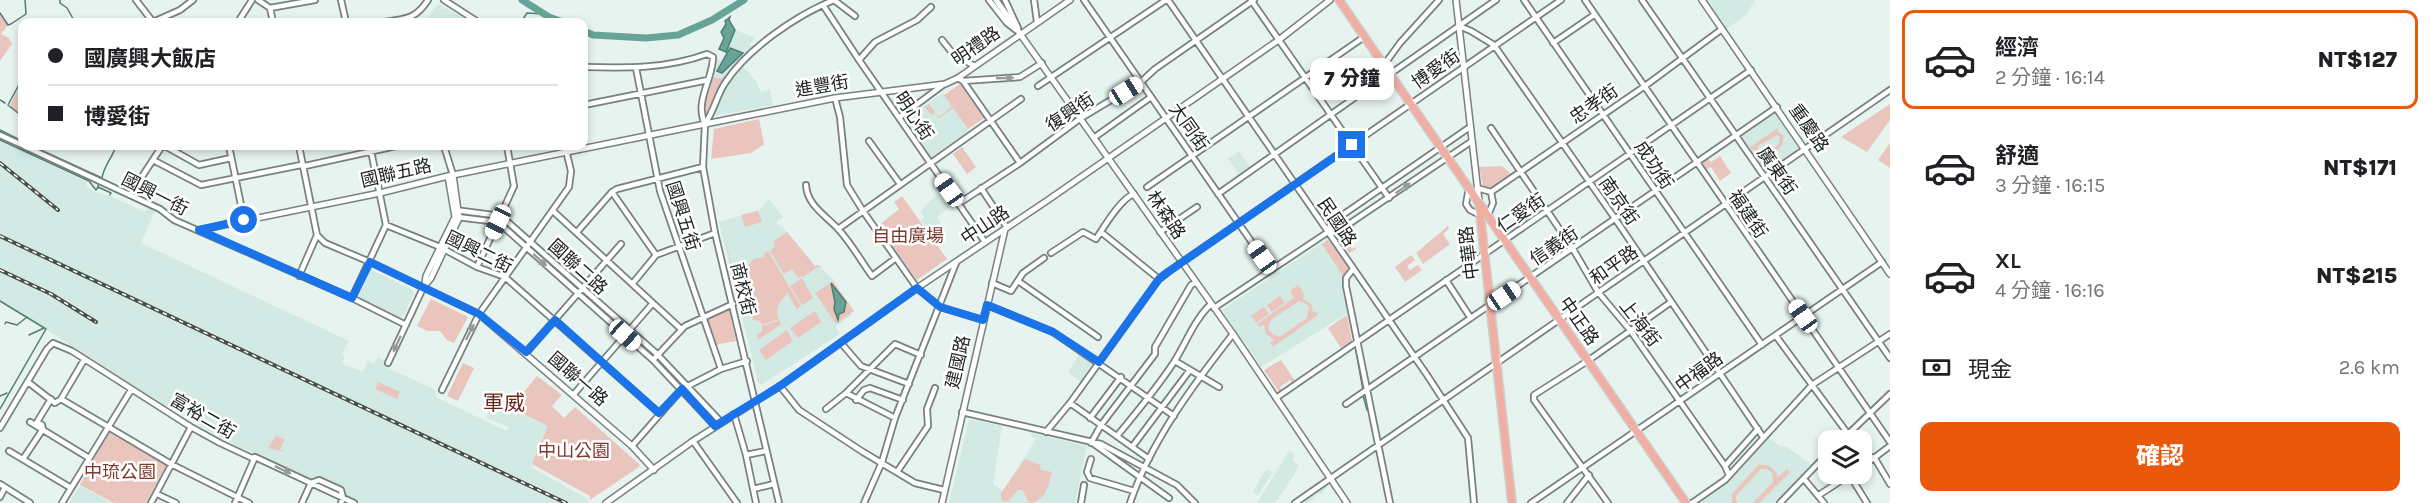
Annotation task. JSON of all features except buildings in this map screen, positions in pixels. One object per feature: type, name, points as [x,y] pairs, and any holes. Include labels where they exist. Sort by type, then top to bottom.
[{"type":"main road","points":[[1339,0],[1441,148]]},
{"type":"main road","name":"中正路","points":[[1441,148],[1473,188],[1488,215],[1686,503]]},
{"type":"main road","name":"中華路","points":[[1479,201],[1512,503]]},
{"type":"street","points":[[136,0],[150,18]]},
{"type":"street","points":[[162,18],[180,10],[194,0]]},
{"type":"street","points":[[241,18],[252,0]]},
{"type":"street","points":[[258,0],[270,8],[315,0]]},
{"type":"street","points":[[341,0],[345,18]]},
{"type":"street","points":[[408,18],[420,12],[428,0]]},
{"type":"street","points":[[444,0],[472,18]]},
{"type":"street","points":[[705,124],[724,85],[735,70],[781,30],[823,4],[834,0],[855,16]]},
{"type":"street","name":"林森路","points":[[989,0],[1007,23],[1021,33]]},
{"type":"street","name":"林森路","points":[[996,0],[1233,334],[1347,503]]},
{"type":"street","name":"林森路","points":[[1005,0],[1021,33]]},
{"type":"street","points":[[1034,0],[1036,22]]},
{"type":"street","name":"明禮路","points":[[900,117],[945,84],[961,79],[974,65],[1070,0]]},
{"type":"street","name":"大同街","points":[[1084,0],[1271,270]]},
{"type":"street","points":[[1038,86],[1167,0]]},
{"type":"street","name":"民國路","points":[[1167,0],[1250,116],[1468,438],[1474,503]]},
{"type":"street","points":[[1252,0],[1389,198]]},
{"type":"street","name":"復興街","points":[[958,204],[1020,163],[1081,118],[1141,82],[1177,53],[1252,0]]},
{"type":"street","name":"中山路","points":[[606,503],[715,426],[780,386],[917,288],[1109,158],[1280,39],[1330,0]]},
{"type":"street","points":[[1384,65],[1400,43],[1439,0]]},
{"type":"street","points":[[1456,0],[1472,141],[1473,188],[1466,204],[1470,210],[1480,215]]},
{"type":"street","points":[[1390,74],[1496,0]]},
{"type":"street","name":"成功街","points":[[1524,0],[1762,345]]},
{"type":"street","name":"博愛街","points":[[1046,432],[1071,403],[1159,279],[1237,222],[1561,0]]},
{"type":"street","name":"福建街","points":[[1585,0],[1890,444]]},
{"type":"street","name":"廣東街","points":[[1642,0],[1890,358]]},
{"type":"street","name":"重慶路","points":[[1702,0],[1806,148],[1890,274]]},
{"type":"street","name":"明心街","points":[[823,4],[880,91],[985,242]]},
{"type":"street","points":[[270,8],[272,18]]},
{"type":"street","points":[[859,60],[875,42],[917,20],[932,8]]},
{"type":"street","points":[[1553,43],[1594,15]]},
{"type":"street","name":"南京街","points":[[1459,26],[1494,45],[1763,436]]},
{"type":"street","name":"忠孝街","points":[[1491,192],[1645,86],[1722,29]]},
{"type":"street","points":[[1147,187],[1364,37]]},
{"type":"street","points":[[942,40],[954,55],[974,65]]},
{"type":"street","name":"商校街","points":[[636,68],[673,65],[709,54],[713,59],[701,102],[702,118],[705,124],[703,167],[715,233],[747,360],[779,503]]},
{"type":"street","points":[[961,79],[1020,77],[1042,63]]},
{"type":"street","points":[[588,67],[636,68]]},
{"type":"street","name":"國興五街","points":[[636,68],[657,180],[702,319],[721,369]]},
{"type":"street","name":"仁愛街","points":[[1276,398],[1751,70]]},
{"type":"street","points":[[961,79],[1020,163]]},
{"type":"street","points":[[588,104],[708,80]]},
{"type":"street","name":"進豐街","points":[[705,124],[835,98],[945,84]]},
{"type":"street","name":"和平路","points":[[1295,503],[1890,90]]},
{"type":"street","points":[[1218,194],[1357,96]]},
{"type":"street","points":[[1095,137],[1151,97]]},
{"type":"street","points":[[835,98],[840,117],[846,185],[863,211],[917,288],[940,307],[983,320]]},
{"type":"street","points":[[838,229],[1021,99]]},
{"type":"street","name":"信義街","points":[[1346,405],[1470,317],[1616,220],[1777,107]]},
{"type":"street","name":"國聯五路","points":[[588,148],[705,124]]},
{"type":"street","points":[[1328,232],[1331,224],[1470,127]]},
{"type":"street","name":"上海街","points":[[1491,128],[1573,249],[1598,292],[1630,330],[1725,466],[1728,475]]},
{"type":"street","name":"國興一街","points":[[0,135],[18,143]]},
{"type":"street","points":[[869,141],[900,184]]},
{"type":"street","points":[[1117,436],[1175,361],[1203,311],[1328,232],[1337,232],[1472,141]]},
{"type":"street","name":"國興一街","points":[[34,150],[160,209],[174,220],[352,298],[406,325]]},
{"type":"street","points":[[130,195],[160,150]]},
{"type":"street","points":[[171,150],[199,165],[231,158]]},
{"type":"street","points":[[230,150],[244,220]]},
{"type":"street","points":[[299,150],[317,235],[299,276]]},
{"type":"street","points":[[153,160],[201,185],[301,165],[335,161],[379,150]]},
{"type":"street","points":[[388,363],[424,286],[426,276],[442,249],[457,214],[445,150]]},
{"type":"street","points":[[477,267],[514,186],[508,150]]},
{"type":"street","points":[[442,390],[479,314],[553,211],[571,180],[566,150]]},
{"type":"street","name":"國聯五路","points":[[199,230],[581,150]]},
{"type":"street","points":[[352,298],[386,225],[371,152]]},
{"type":"street","points":[[577,232],[612,192],[703,167]]},
{"type":"street","points":[[806,185],[806,192],[821,216],[838,229],[872,276],[896,258]]},
{"type":"street","points":[[981,188],[1006,227]]},
{"type":"street","points":[[1473,188],[1491,192],[1493,203],[1488,215]]},
{"type":"street","points":[[612,192],[656,255]]},
{"type":"street","points":[[1051,253],[1085,232],[1096,239],[1121,203],[1129,195],[1134,194]]},
{"type":"street","points":[[1160,232],[1197,207]]},
{"type":"street","points":[[553,211],[681,329]]},
{"type":"street","points":[[457,214],[501,216]]},
{"type":"street","points":[[457,214],[498,222]]},
{"type":"street","name":"國聯二路","points":[[501,216],[657,354],[721,422]]},
{"type":"street","name":"國聯二路","points":[[498,222],[653,360],[715,426]]},
{"type":"street","name":"國興二街","points":[[386,225],[477,267],[505,277],[659,413]]},
{"type":"street","name":"建國路","points":[[942,503],[1006,227]]},
{"type":"street","points":[[1101,232],[1159,279]]},
{"type":"street","points":[[633,284],[656,255],[715,233]]},
{"type":"street","name":"國聯一路","points":[[317,235],[325,243],[424,286],[479,314],[574,394],[632,446],[654,470]]},
{"type":"street","points":[[526,352],[621,244]]},
{"type":"street","points":[[992,283],[1011,291],[1023,273],[1044,258]]},
{"type":"street","name":"中福路","points":[[1532,503],[1882,262]]},
{"type":"street","points":[[864,503],[882,462],[895,418],[956,263]]},
{"type":"street","points":[[1353,269],[1346,278],[1346,286],[1355,343],[1364,393],[1390,503]]},
{"type":"street","points":[[1446,280],[1470,317]]},
{"type":"street","points":[[1018,281],[1098,337]]},
{"type":"street","points":[[1092,443],[1101,425],[1155,354],[1155,347],[1191,285],[1195,283]]},
{"type":"street","points":[[1608,503],[1534,400],[1537,393],[1589,360],[1671,302]]},
{"type":"street","points":[[574,394],[653,303]]},
{"type":"street","points":[[653,360],[681,329],[733,304]]},
{"type":"street","points":[[987,305],[1053,332],[1121,377],[1174,416]]},
{"type":"street","points":[[1130,503],[1144,467],[1174,416],[1201,375],[1233,334]]},
{"type":"street","points":[[1692,503],[1718,486],[1743,462],[1763,436],[1812,385],[1890,334]]},
{"type":"street","points":[[1776,336],[1845,430]]},
{"type":"street","name":"富裕二街","points":[[28,382],[47,349],[53,343],[60,345],[220,443],[311,483],[319,480],[341,490],[342,501]]},
{"type":"street","points":[[841,343],[861,366],[909,384]]},
{"type":"street","points":[[826,409],[846,393],[895,344],[921,355]]},
{"type":"street","points":[[0,428],[28,382],[55,403],[61,399],[84,360]]},
{"type":"street","points":[[632,446],[682,389],[721,369],[747,360]]},
{"type":"street","points":[[1175,361],[1219,387]]},
{"type":"street","points":[[1132,447],[1191,370]]},
{"type":"street","points":[[1090,418],[1121,377]]},
{"type":"street","points":[[780,386],[799,410],[915,483],[944,490]]},
{"type":"street","points":[[856,400],[864,390],[870,388],[903,400]]},
{"type":"street","points":[[897,472],[928,426],[927,409],[935,388]]},
{"type":"street","points":[[62,503],[131,390]]},
{"type":"street","points":[[846,393],[895,418]]},
{"type":"street","points":[[1852,430],[1890,394]]},
{"type":"street","points":[[43,429],[42,425],[37,422],[51,399]]},
{"type":"street","points":[[61,399],[107,428],[236,500],[249,503]]},
{"type":"street","points":[[1071,403],[1149,459]]},
{"type":"street","points":[[962,412],[1101,444],[1178,485],[1195,503]]},
{"type":"street","points":[[734,414],[746,455],[756,503]]},
{"type":"street","points":[[30,422],[89,458]]},
{"type":"street","points":[[151,503],[191,427]]},
{"type":"street","points":[[23,459],[43,429]]},
{"type":"street","points":[[1725,466],[1758,429]]},
{"type":"street","points":[[693,441],[736,503]]},
{"type":"street","points":[[1092,443],[1169,498]]},
{"type":"street","points":[[1890,444],[1874,457],[1890,484]]},
{"type":"street","points":[[9,451],[71,488]]},
{"type":"street","points":[[746,455],[766,451]]},
{"type":"street","points":[[236,500],[255,457]]},
{"type":"street","points":[[1091,459],[1087,472],[1090,478],[1134,491]]},
{"type":"street","points":[[1780,503],[1818,463]]},
{"type":"street","points":[[1567,503],[1589,475]]},
{"type":"street","points":[[0,497],[4,477]]},
{"type":"street","points":[[1803,479],[1824,503]]},
{"type":"street","points":[[302,503],[311,483]]},
{"type":"street","points":[[753,489],[774,484]]},
{"type":"street","points":[[1081,503],[1084,484]]},
{"type":"street","points":[[1819,495],[1835,484]]},
{"type":"street","points":[[1856,484],[1867,503]]},
{"type":"street","points":[[2,485],[30,503]]},
{"type":"street","points":[[157,494],[176,503]]},
{"type":"street","points":[[342,501],[354,503]]},
{"type":"shaded area","points":[[1707,0],[1754,0],[1754,2],[1745,16],[1726,29]]},
{"type":"shaded area","points":[[438,4],[464,18],[428,18]]},
{"type":"shaded area","points":[[730,17],[729,20],[735,30],[726,52],[719,49],[724,38],[721,32],[726,24],[725,21]]},
{"type":"shaded area","points":[[735,30],[756,38],[749,45],[755,48],[722,78],[713,78],[717,60],[723,61],[726,54],[719,49],[726,51]]},
{"type":"shaded area","points":[[730,48],[743,53],[722,73],[717,71]]},
{"type":"shaded area","points":[[742,65],[756,81],[761,92],[770,89],[773,105],[715,116],[722,93]]},
{"type":"shaded area","points":[[943,93],[969,131],[929,157],[907,121],[911,115]]},
{"type":"shaded area","points":[[1774,112],[1798,148],[1765,173],[1739,138]]},
{"type":"shaded area","points":[[0,141],[87,182],[86,186],[95,192],[115,198],[145,212],[147,208],[155,211],[141,243],[349,341],[342,354],[345,356],[342,364],[363,372],[368,361],[374,364],[379,355],[388,368],[434,389],[437,398],[507,431],[509,427],[486,418],[494,402],[549,426],[531,467],[588,499],[589,503],[361,503],[345,496],[343,490],[316,477],[310,479],[223,439],[161,403],[0,300]]},
{"type":"shaded area","points":[[1239,151],[1250,167],[1240,175],[1228,159]]},
{"type":"shaded area","points":[[937,194],[945,202],[950,200],[954,204],[937,217],[946,234],[939,239],[929,232],[921,220],[924,217],[920,211]]},
{"type":"shaded area","points":[[769,199],[783,217],[777,221],[777,224],[783,227],[815,266],[818,265],[834,280],[825,289],[851,303],[846,308],[852,315],[835,327],[840,334],[761,385],[758,382],[719,222],[759,210]]},
{"type":"shaded area","points":[[1328,239],[1350,267],[1342,279],[1348,313],[1261,367],[1222,310]]},
{"type":"shaded area","points":[[370,269],[413,290],[414,293],[403,316],[399,318],[357,298],[356,294]]},
{"type":"shaded area","points":[[831,283],[846,302],[844,312],[839,314],[838,320],[834,309]]},
{"type":"shaded area","points":[[1081,352],[1095,363],[1081,382],[1068,372]]},
{"type":"shaded area","points":[[969,419],[1002,426],[993,484],[1003,491],[1036,439],[1030,435],[1031,433],[1087,446],[1075,503],[949,503]]},
{"type":"shaded area","points":[[1766,435],[1779,446],[1787,447],[1815,467],[1775,503],[1696,503],[1721,487]]},
{"type":"shaded area","points":[[1289,451],[1294,454],[1293,460],[1299,465],[1293,477],[1275,503],[1257,503]]},
{"type":"shaded area","points":[[1266,469],[1273,472],[1258,495],[1253,492]]},
{"type":"shaded area","points":[[1324,481],[1327,487],[1310,503],[1294,503]]},
{"type":"shaded area","points":[[80,486],[112,503],[69,503]]},
{"type":"green space","points":[[0,13],[8,25],[1,34],[9,38],[12,44],[0,61]]},
{"type":"green space","points":[[736,65],[727,78],[710,114],[706,114],[705,104],[713,78],[722,78]]},
{"type":"green space","points":[[960,84],[984,118],[968,129],[953,108],[939,118],[935,113],[931,115],[925,107],[929,104],[940,116],[952,107],[944,95]]},
{"type":"green space","points":[[18,89],[18,113],[10,106]]},
{"type":"green space","points":[[1890,104],[1890,120],[1867,152],[1841,137]]},
{"type":"green space","points":[[759,119],[764,144],[751,153],[711,159],[714,129]]},
{"type":"green space","points":[[1778,128],[1778,132],[1783,135],[1780,148],[1760,162],[1754,149],[1750,147]],"holes":[[[1777,135],[1780,137],[1778,145],[1764,155],[1758,154],[1758,146]]]},
{"type":"green space","points":[[1890,143],[1890,168],[1878,160]]},
{"type":"green space","points":[[962,147],[976,167],[967,174],[953,154]]},
{"type":"green space","points":[[1720,156],[1731,173],[1720,181],[1711,167],[1704,171],[1700,164],[1708,159],[1711,162]]},
{"type":"green space","points":[[1502,166],[1512,175],[1491,190],[1483,186],[1479,167]]},
{"type":"green space","name":"自由廣場","points":[[902,196],[947,259],[917,280],[878,226],[899,209],[894,202]]},
{"type":"green space","points":[[758,211],[762,222],[745,227],[741,215]]},
{"type":"green space","points":[[1359,221],[1349,232],[1352,242],[1349,245],[1352,249],[1355,247],[1356,249],[1349,253],[1338,236]]},
{"type":"green space","points":[[1448,226],[1449,229],[1443,234],[1450,244],[1423,264],[1416,253]]},
{"type":"green space","points":[[787,232],[815,266],[822,268],[818,267],[798,278],[792,269],[784,274],[770,251],[775,246],[774,241]]},
{"type":"green space","points":[[725,239],[733,269],[736,269],[744,307],[740,306]]},
{"type":"green space","points":[[1328,240],[1350,267],[1343,276],[1322,244]]},
{"type":"green space","points":[[768,251],[801,306],[797,309],[787,293],[777,308],[779,319],[762,325],[759,321],[753,320],[751,310],[747,311],[737,268],[746,268],[754,259],[765,257],[764,254]]},
{"type":"green space","points":[[1411,255],[1415,260],[1407,266],[1410,270],[1418,265],[1422,270],[1405,282],[1395,267]]},
{"type":"green space","points":[[802,278],[813,298],[802,305],[790,286]]},
{"type":"green space","points":[[833,281],[854,311],[836,324],[815,293]]},
{"type":"green space","points":[[1298,285],[1305,295],[1302,298],[1312,305],[1313,313],[1316,311],[1318,315],[1273,347],[1270,343],[1274,340],[1266,334],[1264,325],[1259,327],[1257,324],[1294,298],[1290,291]],"holes":[[[1299,301],[1309,307],[1307,318],[1281,336],[1270,331],[1268,327],[1271,320]]]},
{"type":"green space","points":[[1280,296],[1285,303],[1272,312],[1267,305]]},
{"type":"green space","points":[[431,299],[468,317],[454,343],[447,340],[440,331],[427,331],[417,326]]},
{"type":"green space","points":[[1264,307],[1269,314],[1256,323],[1251,316]]},
{"type":"green space","points":[[729,309],[736,341],[715,345],[707,319]]},
{"type":"green space","points":[[815,311],[821,322],[798,338],[790,328]]},
{"type":"green space","points":[[1347,315],[1352,341],[1341,348],[1328,328]]},
{"type":"green space","points":[[780,320],[781,324],[758,340],[757,335],[762,331],[762,326]]},
{"type":"green space","points":[[787,330],[793,341],[766,360],[759,350]]},
{"type":"green space","points":[[1281,360],[1295,381],[1293,383],[1290,380],[1280,387],[1282,391],[1279,392],[1264,370]]},
{"type":"green space","points":[[463,363],[474,368],[458,401],[447,396]]},
{"type":"green space","name":"中山公園","points":[[537,376],[562,395],[552,406],[564,418],[575,407],[640,465],[639,467],[590,500],[590,496],[532,464],[548,426],[511,408]]},
{"type":"green space","points":[[378,382],[400,392],[397,399],[375,389]]},
{"type":"green space","name":"中琉公園","points":[[108,432],[167,464],[146,503],[114,503],[80,485]]},
{"type":"green space","points":[[276,436],[285,439],[280,449],[285,452],[268,448]]},
{"type":"green space","points":[[1025,459],[1040,465],[1041,470],[1052,472],[1046,491],[1040,499],[1031,503],[1028,502],[1023,490],[1018,490],[1008,501],[1001,500],[1001,493]]},
{"type":"green space","points":[[1758,465],[1770,467],[1778,477],[1787,469],[1790,472],[1759,503],[1753,503],[1773,482],[1772,472],[1761,469],[1736,496],[1737,503],[1732,503],[1732,494]]},
{"type":"waterway","points":[[20,18],[26,14],[25,0]]},
{"type":"waterway","points":[[60,0],[73,18]]},
{"type":"waterway","points":[[522,0],[552,18]]},
{"type":"waterway","points":[[588,33],[646,38],[678,35],[712,20],[744,0]]},
{"type":"waterway","points":[[0,13],[8,25],[18,19]]},
{"type":"waterway","points":[[524,18],[527,13],[544,14]]},
{"type":"waterway","points":[[8,105],[18,86]]},
{"type":"waterway","points":[[0,100],[5,103]]},
{"type":"waterway","points":[[9,106],[18,113]]},
{"type":"waterway","points":[[0,130],[18,139]]},
{"type":"waterway","points":[[0,140],[18,148]]},
{"type":"waterway","points":[[22,150],[89,181],[96,190],[98,187]]},
{"type":"waterway","points":[[41,150],[102,178],[114,150]]},
{"type":"waterway","points":[[98,185],[111,193],[110,195]]},
{"type":"waterway","points":[[0,301],[46,329],[0,409]]},
{"type":"waterway","points":[[1348,306],[1363,390]]},
{"type":"waterway","points":[[5,324],[6,322],[17,325],[27,317]]},
{"type":"waterway","points":[[29,335],[44,328]]},
{"type":"waterway","points":[[0,396],[7,393]]},
{"type":"waterway","points":[[1363,395],[1367,410]]},
{"type":"railway","points":[[0,163],[58,210]]},
{"type":"railway","points":[[0,236],[566,503]]},
{"type":"railway","points":[[0,270],[51,294],[96,322]]},
{"type":"district","name":"軍威","points":[[504,403]]},
{"type":"route","points":[[244,220],[199,230],[352,298],[370,262],[479,314],[526,352],[555,320],[659,413],[682,389],[715,426],[780,386],[917,288],[940,307],[983,320],[987,305],[1037,324],[1099,362],[1140,309],[1159,279],[1237,222],[1352,145]]}]
